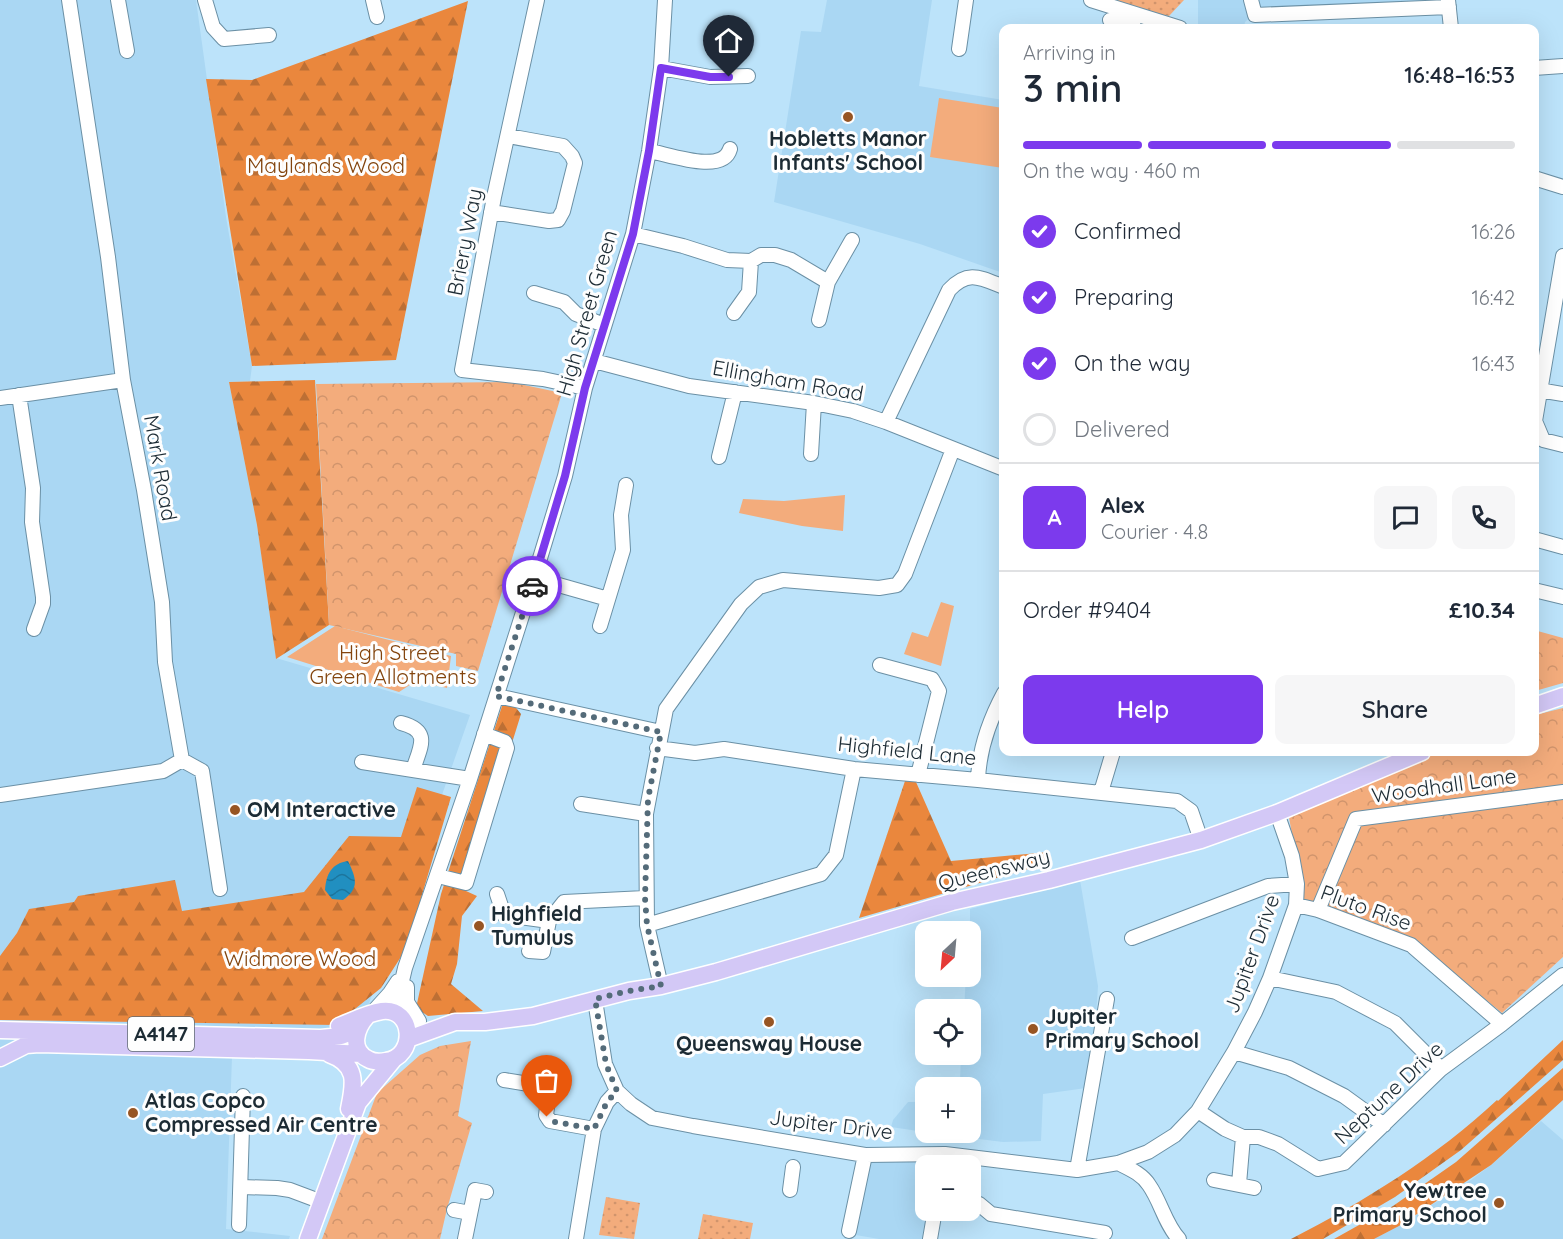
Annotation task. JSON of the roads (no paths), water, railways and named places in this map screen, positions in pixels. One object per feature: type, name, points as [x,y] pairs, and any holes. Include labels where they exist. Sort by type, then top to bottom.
[{"type":"main road","points":[[1539,704],[1563,696]]},
{"type":"main road","name":"Queensway","points":[[408,1039],[455,1022],[489,1014],[568,1005],[661,986],[716,972],[952,902],[1050,880],[1202,840],[1277,813],[1412,756]]},
{"type":"main road","points":[[386,1011],[407,1019],[406,1047],[360,1098],[364,1075],[362,1055],[356,1044],[365,1020],[386,1011]]},
{"type":"main road","name":"Queensway","points":[[407,1019],[455,1022]]},
{"type":"main road","name":"A4147","points":[[0,1030],[332,1037],[365,1020]]},
{"type":"main road","name":"Queensway","points":[[396,1058],[455,1022]]},
{"type":"main road","name":"A4147","points":[[0,1058],[26,1045],[39,1044],[309,1051],[362,1055]]},
{"type":"main road","name":"A4147","points":[[309,1051],[327,1053],[346,1065],[352,1074],[353,1084],[338,1157]]},
{"type":"main road","points":[[362,1055],[378,1062],[396,1058]]},
{"type":"main road","name":"A4147","points":[[308,1239],[360,1098]]},
{"type":"street","name":"Mark Road","points":[[69,0],[108,257],[123,380],[144,489],[162,602],[165,663],[182,760]]},
{"type":"street","points":[[118,0],[127,51]]},
{"type":"street","points":[[205,0],[213,27],[224,39],[269,35]]},
{"type":"street","points":[[373,0],[377,17]]},
{"type":"street","name":"Briery Way","points":[[537,0],[491,212],[462,370],[543,379],[585,388]]},
{"type":"street","name":"High Street Green","points":[[407,1019],[398,998],[405,968],[438,876],[534,579],[565,476],[585,388],[633,234],[649,151],[661,68],[665,0]]},
{"type":"street","points":[[959,49],[966,0]]},
{"type":"street","points":[[1091,0],[1111,9],[1165,24]]},
{"type":"street","points":[[1251,0],[1255,15],[1383,5],[1448,3],[1451,24]]},
{"type":"street","points":[[1111,9],[1130,24]]},
{"type":"street","points":[[1539,68],[1563,66]]},
{"type":"street","points":[[661,68],[710,77],[748,76]]},
{"type":"street","points":[[491,212],[549,221],[558,220],[563,211],[574,163],[572,156],[563,146],[508,136]]},
{"type":"street","points":[[649,151],[700,162],[720,162],[730,149]]},
{"type":"street","points":[[1539,180],[1563,188]]},
{"type":"street","points":[[633,234],[727,260],[751,261],[761,255],[775,255],[791,260],[828,282]]},
{"type":"street","points":[[819,320],[828,282],[852,240]]},
{"type":"street","points":[[1563,256],[1539,390],[1563,394]]},
{"type":"street","points":[[734,313],[749,292],[751,261]]},
{"type":"street","points":[[886,422],[949,290],[957,282],[968,277],[980,277],[999,285]]},
{"type":"street","points":[[534,293],[564,303],[576,314],[604,325]]},
{"type":"street","name":"Ellingham Road","points":[[594,361],[688,386],[814,403],[853,411],[999,467]]},
{"type":"street","points":[[0,398],[123,380]]},
{"type":"street","points":[[719,457],[735,392]]},
{"type":"street","points":[[19,395],[33,488],[32,522],[43,597],[43,604],[34,629]]},
{"type":"street","points":[[811,454],[814,403]]},
{"type":"street","points":[[1539,430],[1543,440],[1563,445]]},
{"type":"street","points":[[661,986],[647,925],[646,814],[666,708],[741,604],[759,587],[783,580],[879,588],[897,585],[905,574],[953,449]]},
{"type":"street","points":[[600,626],[623,550],[621,515],[626,484]]},
{"type":"street","points":[[1539,540],[1563,547]]},
{"type":"street","points":[[534,579],[608,599]]},
{"type":"street","points":[[1539,591],[1563,597]]},
{"type":"street","points":[[880,665],[932,679],[939,691],[918,776]]},
{"type":"street","points":[[496,696],[661,732]]},
{"type":"street","points":[[978,780],[985,740],[999,702]]},
{"type":"street","points":[[401,723],[416,728],[421,735],[413,770]]},
{"type":"street","points":[[438,876],[466,883],[507,748],[505,742],[484,734]]},
{"type":"street","name":"Highfield Lane","points":[[657,748],[695,753],[724,749],[854,770],[978,780],[1177,801],[1191,811],[1202,840]]},
{"type":"street","points":[[1101,792],[1112,756]]},
{"type":"street","points":[[0,795],[163,771],[182,760],[202,771],[220,889]]},
{"type":"street","points":[[362,762],[470,779]]},
{"type":"street","points":[[647,925],[821,874],[837,855],[854,770]]},
{"type":"street","name":"Woodhall Lane","points":[[1318,910],[1356,819],[1563,792]]},
{"type":"street","points":[[581,804],[646,814]]},
{"type":"street","name":"Jupiter Drive","points":[[981,1163],[1077,1170],[1118,1163],[1148,1152],[1175,1135],[1198,1111],[1234,1052],[1270,978],[1296,905],[1298,884],[1292,856],[1277,813]]},
{"type":"street","points":[[1132,938],[1268,886],[1298,884]]},
{"type":"street","points":[[497,894],[504,915],[549,921]]},
{"type":"street","points":[[529,951],[543,952],[549,921],[564,902],[645,898]]},
{"type":"street","name":"Pluto Rise","points":[[1296,905],[1318,910],[1411,945],[1502,1024]]},
{"type":"street","name":"High Street Green","points":[[407,1019],[406,994],[415,940]]},
{"type":"street","name":"High Street Green","points":[[365,1020],[390,993],[405,968]]},
{"type":"street","name":"Neptune Drive","points":[[1198,1111],[1224,1129],[1243,1137],[1259,1137],[1278,1144],[1318,1169],[1344,1163],[1442,1069],[1563,975]]},
{"type":"street","points":[[1270,978],[1336,992],[1395,1023],[1442,1069]]},
{"type":"street","name":"Jupiter Drive","points":[[595,999],[606,1064],[617,1091],[630,1104],[652,1118],[865,1155],[915,1158]]},
{"type":"street","points":[[1077,1170],[1107,999]]},
{"type":"street","points":[[1234,1052],[1289,1068],[1344,1096],[1384,1125]]},
{"type":"street","points":[[504,1080],[542,1086],[549,1093],[546,1115],[550,1121],[594,1129]]},
{"type":"street","points":[[576,1239],[594,1129],[607,1102],[617,1091]]},
{"type":"street","points":[[239,1225],[243,1096]]},
{"type":"street","points":[[1239,1184],[1243,1137]]},
{"type":"street","points":[[790,1190],[798,1144]]},
{"type":"street","points":[[1145,1179],[1148,1152]]},
{"type":"street","points":[[849,1231],[865,1155]]},
{"type":"street","points":[[1118,1163],[1145,1179],[1179,1239]]},
{"type":"street","points":[[1214,1180],[1254,1188]]},
{"type":"street","points":[[241,1187],[290,1190],[322,1202]]},
{"type":"street","points":[[465,1239],[475,1190],[486,1192]]},
{"type":"street","points":[[981,1205],[992,1214],[1105,1233]]},
{"type":"street","points":[[454,1210],[470,1213]]},
{"type":"street","points":[[930,1239],[933,1221]]},
{"type":"water","points":[[348,861],[353,873],[354,887],[343,900],[332,899],[325,890],[328,874],[338,864]]},
{"type":"place","name":"Hobletts Manor Infants' School","points":[[848,117]]},
{"type":"place","name":"OM Interactive","points":[[235,810]]},
{"type":"place","name":"Highfield Tumulus","points":[[479,926]]},
{"type":"place","name":"Queensway House","points":[[769,1022]]},
{"type":"place","name":"Jupiter Primary School","points":[[1033,1029]]},
{"type":"place","name":"Atlas Copco Compressed Air Centre","points":[[133,1113]]},
{"type":"place","name":"Yewtree Primary School","points":[[1499,1203]]},
{"type":"park label","name":"Maylands Wood","points":[[326,166]]},
{"type":"park label","name":"High Street Green Allotments","points":[[393,665]]},
{"type":"park label","name":"Widmore Wood","points":[[300,959]]}]
